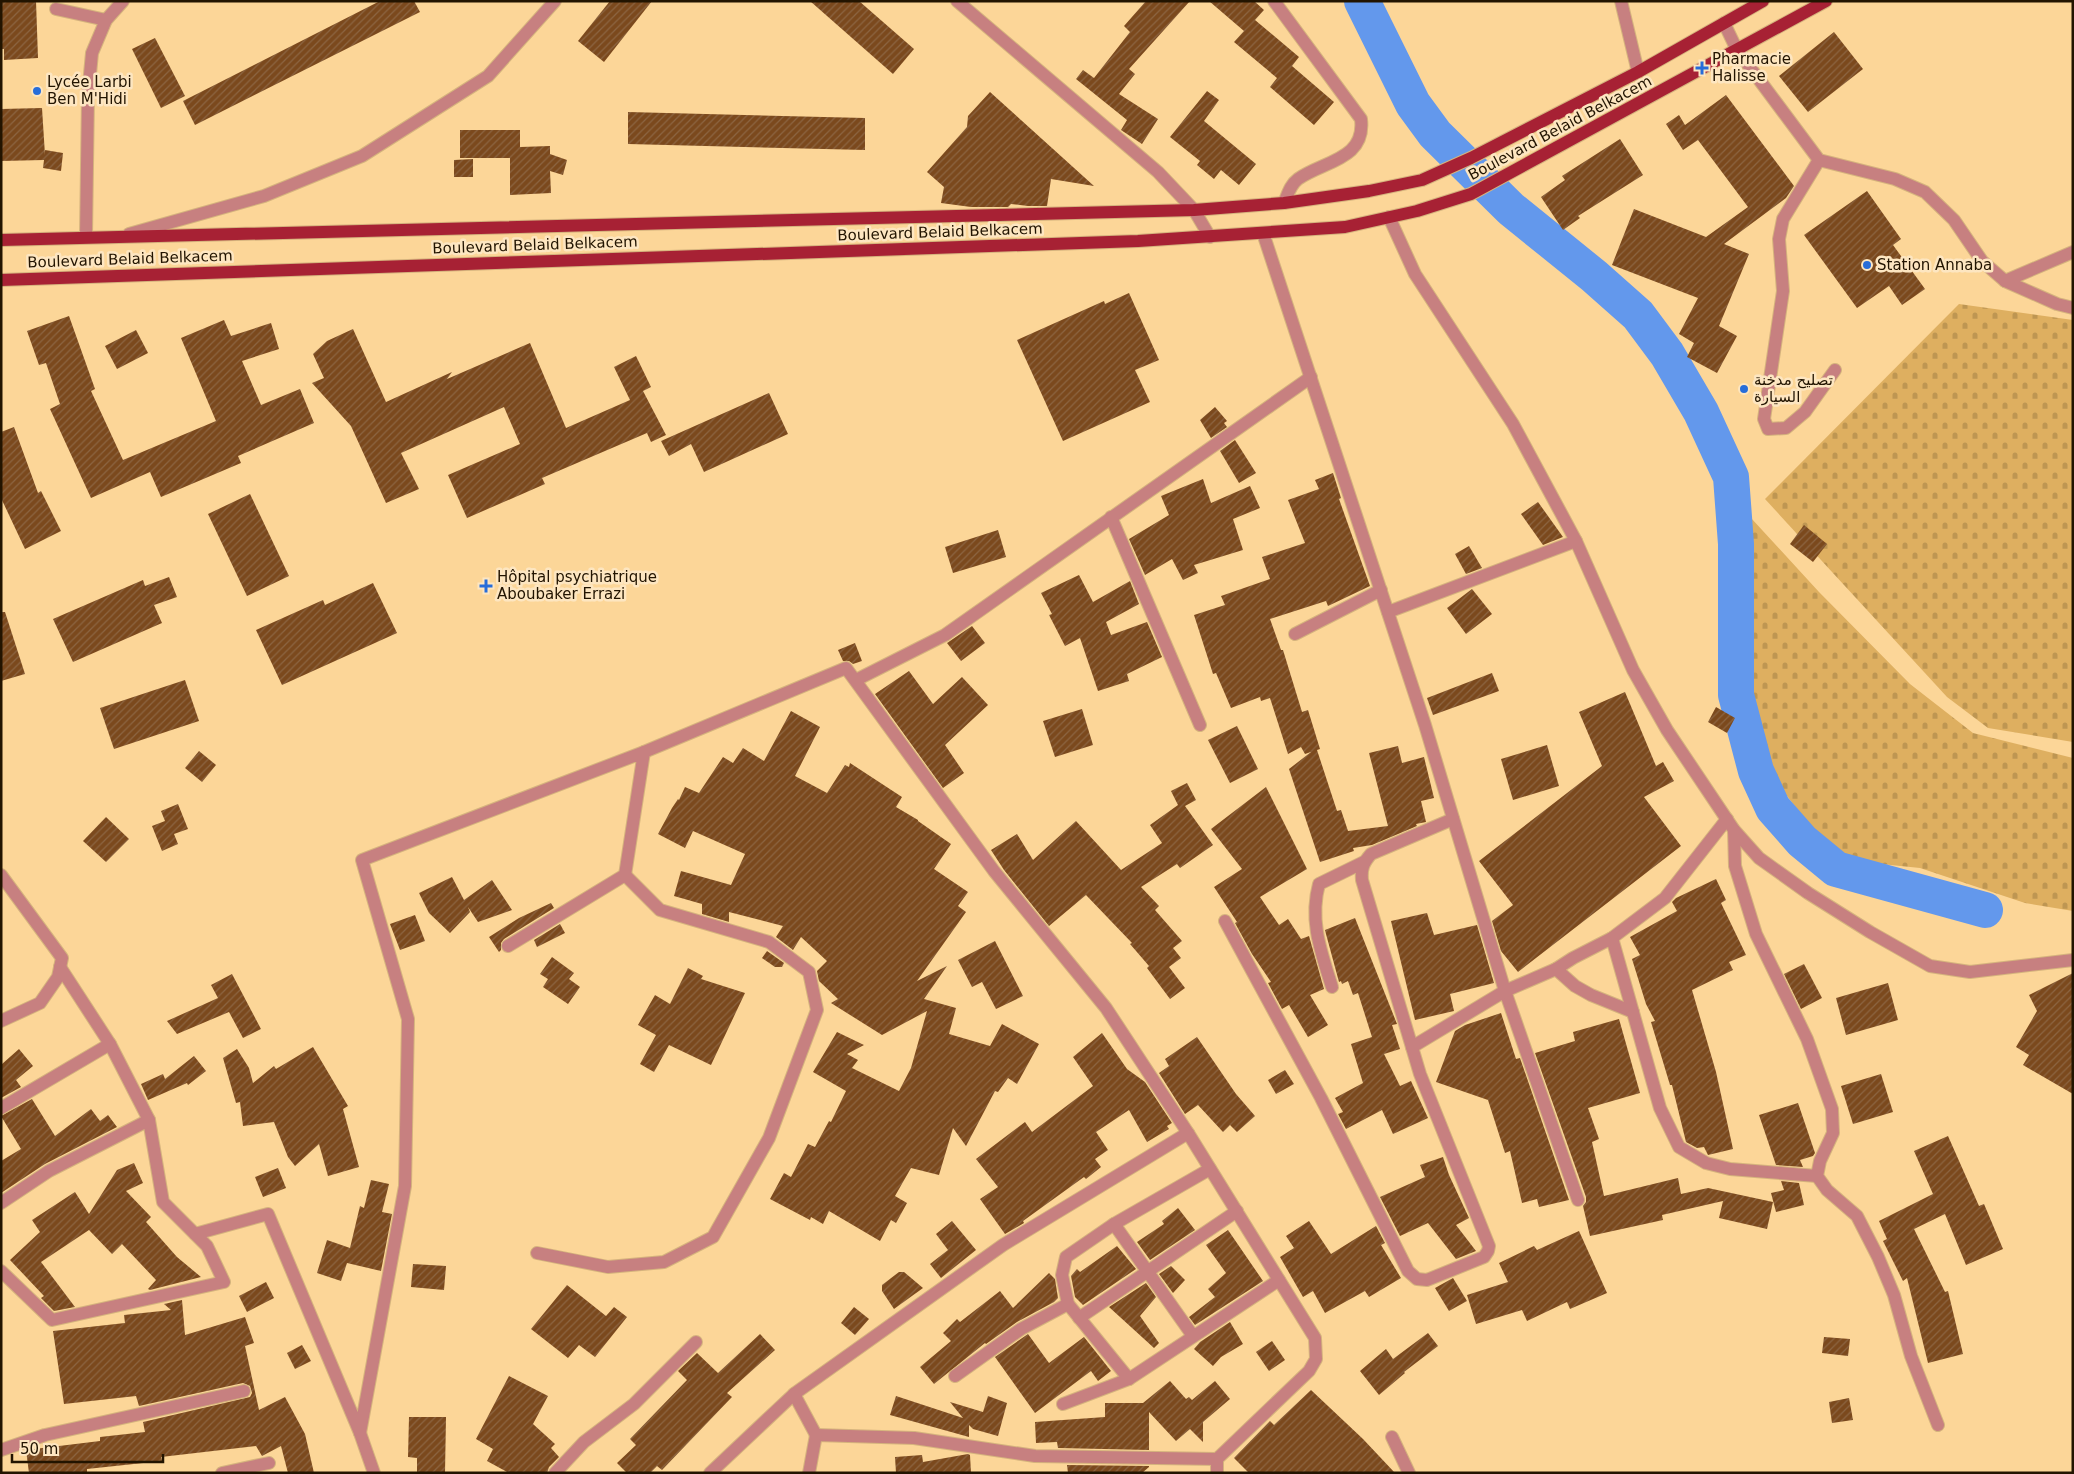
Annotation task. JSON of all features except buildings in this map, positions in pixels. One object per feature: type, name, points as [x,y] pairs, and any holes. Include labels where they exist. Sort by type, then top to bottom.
[{"type":"main road","name":"Boulevard Belaid Belkacem","points":[[1,240],[86,236],[1194,210],[1284,203],[1369,191],[1422,180],[1437,174],[1638,72],[1763,1]]},
{"type":"main road","name":"Boulevard Belaid Belkacem","points":[[1,280],[1118,242],[1345,227],[1417,211],[1471,194],[1826,1]]},
{"type":"street","points":[[86,236],[88,95],[92,53],[106,20],[123,1]]},
{"type":"street","points":[[122,236],[264,196],[362,156],[488,76],[555,1]]},
{"type":"street","points":[[957,1],[1158,172],[1194,210],[1210,237]]},
{"type":"street","points":[[1274,1],[1361,119],[1362,130],[1355,144],[1345,156],[1298,179],[1291,187],[1284,203]]},
{"type":"street","points":[[1620,1],[1638,72]]},
{"type":"street","points":[[56,9],[106,20]]},
{"type":"street","points":[[1724,23],[1738,50],[1819,160],[1895,179],[1925,192],[1954,220],[1982,261],[2005,281],[2057,304],[2073,308]]},
{"type":"street","points":[[1819,160],[1783,219],[1778,239],[1783,292],[1764,419],[1768,429],[1786,428],[1805,412],[1835,370]]},
{"type":"street","points":[[1389,217],[1415,274],[1512,424],[1576,541],[1633,670],[1667,730],[1730,825],[1759,858],[1808,893],[1870,932],[1930,966],[1970,972],[2073,960]]},
{"type":"street","points":[[1263,233],[1425,725],[1504,991],[1578,1200]]},
{"type":"street","points":[[2005,281],[2073,252]]},
{"type":"street","points":[[856,680],[945,635],[1311,377]]},
{"type":"street","points":[[1111,517],[1200,725]]},
{"type":"street","points":[[1388,612],[1576,541]]},
{"type":"street","points":[[1295,634],[1381,590]]},
{"type":"street","points":[[360,1433],[405,1186],[408,1019],[362,860],[644,752],[846,668],[994,871],[1106,1008],[1188,1133],[1315,1338],[1316,1358],[1309,1370],[1217,1459],[1035,1456],[914,1438],[816,1435]]},
{"type":"street","points":[[508,946],[625,875],[644,752]]},
{"type":"street","points":[[1225,921],[1321,1098],[1408,1271],[1417,1280],[1427,1280],[1484,1257],[1489,1246],[1420,1074],[1362,880],[1361,870],[1364,862],[1371,854],[1453,818]]},
{"type":"street","points":[[1412,1047],[1504,991],[1556,969],[1612,938],[1665,898],[1730,825]]},
{"type":"street","points":[[1730,825],[1735,866],[1756,934],[1807,1039],[1832,1109],[1833,1133],[1820,1161],[1817,1176],[1827,1190],[1857,1216],[1878,1257],[1894,1295],[1911,1356],[1938,1425]]},
{"type":"street","points":[[1332,987],[1319,943],[1314,917],[1315,899],[1319,884],[1364,862]]},
{"type":"street","points":[[1,875],[62,958],[58,977],[40,1003],[1,1022]]},
{"type":"street","points":[[537,1253],[608,1267],[664,1262],[714,1237],[769,1138],[817,1010],[810,972],[769,942],[660,910],[625,875]]},
{"type":"street","points":[[1612,938],[1660,1108],[1679,1147],[1706,1163],[1730,1169],[1817,1176]]},
{"type":"street","points":[[1,1271],[52,1320],[224,1282],[207,1246],[164,1202],[149,1120],[110,1044],[60,967]]},
{"type":"street","points":[[1556,969],[1575,986],[1591,995],[1633,1012]]},
{"type":"street","points":[[1,1108],[110,1044]]},
{"type":"street","points":[[1,1203],[49,1170],[149,1120]]},
{"type":"street","points":[[710,1473],[794,1394],[1003,1245],[1188,1133]]},
{"type":"street","points":[[1129,1379],[1068,1304],[1062,1275],[1066,1257],[1114,1224],[1210,1168]]},
{"type":"street","points":[[1079,1318],[1237,1211]]},
{"type":"street","points":[[195,1234],[268,1214],[360,1433],[374,1473]]},
{"type":"street","points":[[1114,1224],[1193,1336]]},
{"type":"street","points":[[1063,1404],[1129,1379],[1279,1280]]},
{"type":"street","points":[[955,1376],[1021,1329],[1068,1304]]},
{"type":"street","points":[[555,1473],[584,1442],[634,1404],[696,1342]]},
{"type":"street","points":[[1,1450],[45,1435],[244,1391]]},
{"type":"street","points":[[794,1394],[816,1435],[809,1473]]},
{"type":"street","points":[[1392,1437],[1409,1473]]},
{"type":"street","points":[[1217,1459],[1217,1473]]},
{"type":"street","points":[[222,1473],[269,1463]]},
{"type":"green space","points":[[1959,304],[2073,320],[2073,742],[1988,728],[1947,697],[1765,499]]},
{"type":"green space","points":[[1740,506],[1819,592],[1910,684],[1973,733],[2073,758],[2073,911],[2025,903],[1920,868],[1852,861],[1825,846],[1775,780],[1747,694]]},
{"type":"waterway","points":[[1362,1],[1413,104],[1435,134],[1511,209],[1594,276],[1638,315],[1667,354],[1701,412],[1731,477],[1736,544],[1736,695],[1756,771],[1773,808],[1802,841],[1836,869],[1985,910]]},
{"type":"place","name":"Pharmacie Halisse","points":[[1702,68]]},
{"type":"place","name":"Lycée Larbi Ben M'Hidi","points":[[37,91]]},
{"type":"place","name":"Station Annaba","points":[[1867,265]]},
{"type":"place","name":"تصليح مدخنة السيارة","points":[[1744,389]]},
{"type":"place","name":"Hôpital psychiatrique Aboubaker Errazi","points":[[486,586]]}]
